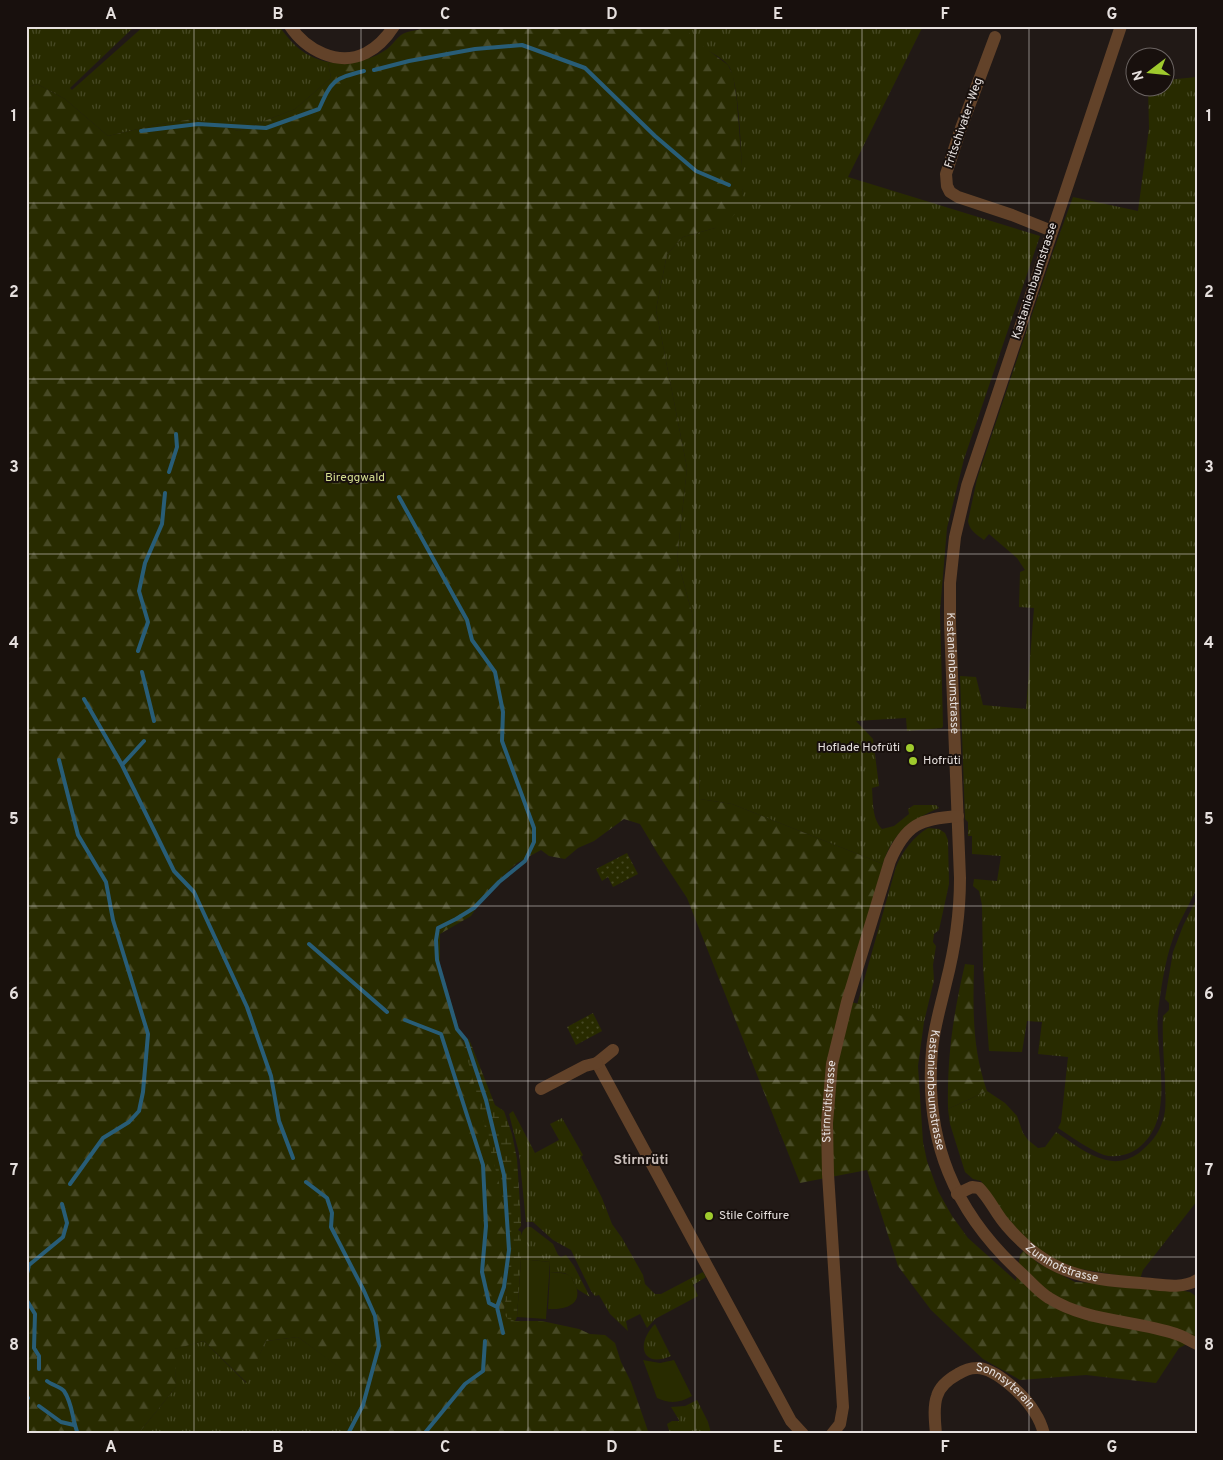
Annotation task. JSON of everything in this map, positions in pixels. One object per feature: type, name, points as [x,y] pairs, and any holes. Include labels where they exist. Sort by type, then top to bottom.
[{"type":"street","points":[[290,26],[308,46],[335,58],[363,55],[386,37],[394,26]]},
{"type":"street","name":"Kastanienbaumstrasse","points":[[1120,26],[967,486],[955,537],[950,583],[950,624],[960,878],[959,915],[953,953],[932,1048],[930,1078],[934,1117],[949,1177],[956,1194],[981,1232],[1002,1256],[1048,1298],[1075,1311],[1177,1334],[1197,1344]]},
{"type":"street","name":"Fritschivater-Weg","points":[[995,37],[949,165],[945,179],[947,186],[950,192],[958,197],[1012,215],[1052,232]]},
{"type":"street","name":"Stirnrütistrasse","points":[[832,1434],[840,1424],[843,1407],[828,1174],[827,1123],[832,1064],[847,1002],[890,861],[896,847],[907,832],[920,823],[932,818],[958,816]]},
{"type":"street","points":[[541,1089],[585,1066],[596,1063],[613,1050]]},
{"type":"street","points":[[596,1063],[772,1387],[791,1420],[803,1434]]},
{"type":"street","name":"Zumhofstrasse","points":[[956,1194],[972,1187],[979,1188],[1015,1236],[1035,1254],[1060,1269],[1091,1278],[1176,1286],[1190,1284],[1197,1280]]},
{"type":"street","name":"Sonnsyterain","points":[[936,1434],[935,1407],[942,1385],[962,1372],[976,1368],[985,1369],[1000,1377],[1022,1397],[1035,1412],[1044,1434]]},
{"type":"green space","points":[[26,26],[135,26],[70,88],[72,90],[144,26],[279,26],[299,49],[312,57],[328,62],[331,78],[295,109],[239,131],[193,119],[155,125],[108,136],[65,99],[37,84],[26,88]]},
{"type":"green space","name":"Bireggwald","points":[[430,26],[686,26],[692,38],[728,65],[733,75],[737,102],[743,179],[740,208],[729,221],[715,228],[683,237],[667,254],[656,310],[687,468],[677,559],[692,613],[698,656],[700,799],[732,804],[883,864],[844,1000],[924,1022],[918,1066],[923,1142],[927,1161],[938,1191],[952,1216],[968,1238],[1016,1281],[1020,1255],[1024,1250],[1038,1263],[1075,1282],[1153,1286],[1190,1292],[1197,1297],[1197,1339],[1179,1348],[1156,1383],[1086,1375],[1020,1380],[983,1359],[931,1310],[898,1266],[867,1170],[800,1183],[687,898],[640,824],[624,819],[594,841],[578,848],[565,859],[549,856],[541,850],[517,863],[489,889],[471,916],[440,934],[440,966],[482,1104],[504,1203],[510,1254],[504,1314],[515,1321],[542,1321],[579,1329],[590,1334],[605,1335],[615,1343],[649,1434],[353,1434],[360,1383],[298,1337],[266,1341],[247,1383],[204,1341],[175,1349],[176,1387],[138,1434],[26,1434],[26,88],[37,84],[65,99],[108,136],[155,125],[193,119],[239,131],[295,109],[331,78],[328,62],[343,63],[374,57],[387,49],[404,33]]},
{"type":"green space","points":[[686,26],[923,26],[848,177],[1040,236],[964,459],[947,528],[940,611],[943,726],[942,728],[907,731],[906,718],[856,721],[873,739],[879,786],[872,788],[873,804],[876,820],[882,829],[894,826],[909,814],[908,809],[914,805],[936,805],[939,808],[911,823],[897,836],[883,864],[732,804],[700,799],[698,656],[692,613],[677,559],[687,468],[656,310],[667,254],[683,237],[715,228],[742,198],[742,169],[738,107],[732,74],[724,61],[694,41]]},
{"type":"green space","points":[[1197,77],[1197,888],[1174,936],[1163,978],[1158,1011],[1161,1103],[1157,1121],[1150,1136],[1137,1149],[1130,1153],[1108,1156],[1092,1150],[1058,1128],[1061,1122],[1068,1057],[1038,1054],[1042,1022],[1027,1021],[1022,1052],[989,1051],[983,966],[982,905],[979,891],[973,886],[974,879],[997,881],[1001,856],[972,854],[972,836],[968,836],[968,822],[965,819],[960,676],[976,677],[983,705],[1026,709],[1034,608],[1019,607],[1020,572],[1025,570],[1017,558],[989,534],[984,540],[972,530],[968,521],[977,479],[1073,197],[1138,211],[1149,128],[1148,98],[1176,98],[1176,79]]},
{"type":"green space","points":[[928,828],[939,829],[945,833],[948,840],[949,884],[939,930],[934,934],[933,942],[936,946],[933,965],[934,980],[924,1022],[857,1005],[896,867],[909,845]]},
{"type":"green space","points":[[627,853],[638,874],[613,887],[608,877],[602,881],[596,869]]},
{"type":"green space","points":[[1197,898],[1197,1201],[1143,1270],[1140,1279],[1069,1267],[1045,1256],[1009,1222],[981,1181],[973,1179],[965,1172],[950,1124],[948,1109],[987,1091],[1005,1103],[1017,1116],[1023,1133],[1038,1148],[1045,1147],[1056,1132],[1086,1152],[1106,1160],[1123,1160],[1139,1153],[1157,1134],[1164,1115],[1166,1100],[1163,1016],[1169,1010],[1169,1003],[1165,999],[1173,952]]},
{"type":"green space","points":[[965,964],[974,965],[974,1029],[978,1060],[987,1091],[948,1109],[952,1036]]},
{"type":"green space","points":[[593,1013],[602,1031],[576,1045],[567,1027]]},
{"type":"green space","points":[[469,1039],[495,1105],[504,1111],[512,1134],[517,1159],[521,1219],[521,1226],[518,1230],[521,1232],[521,1259],[517,1317],[515,1321],[508,1319],[504,1314],[510,1254],[504,1203],[463,1041]]},
{"type":"green space","points":[[513,1111],[535,1153],[559,1140],[550,1124],[562,1118],[583,1155],[581,1157],[602,1198],[612,1224],[643,1275],[645,1284],[655,1294],[661,1294],[703,1272],[706,1277],[693,1285],[698,1296],[655,1319],[647,1328],[640,1314],[626,1321],[628,1331],[610,1314],[599,1295],[595,1296],[591,1291],[571,1250],[553,1240],[533,1222],[526,1222],[519,1153],[509,1114]]},
{"type":"green space","points":[[527,1227],[531,1227],[553,1244],[558,1255],[561,1257],[566,1255],[590,1297],[577,1289],[572,1278],[565,1273],[550,1272],[550,1262],[521,1259],[521,1237]]},
{"type":"green space","points":[[521,1259],[550,1262],[546,1319],[517,1317]]},
{"type":"green space","points":[[550,1272],[566,1274],[572,1278],[576,1286],[577,1298],[570,1305],[560,1309],[548,1309]]},
{"type":"green space","points":[[655,1324],[671,1356],[653,1359],[648,1357],[645,1352],[645,1339]]},
{"type":"green space","points":[[298,1337],[361,1383],[353,1434],[138,1434],[176,1387],[174,1349],[204,1341],[246,1383],[266,1341]]},
{"type":"green space","points":[[643,1360],[660,1363],[674,1360],[692,1396],[675,1402],[657,1398]]},
{"type":"green space","points":[[697,1400],[708,1422],[711,1433],[670,1434],[667,1424],[672,1421],[679,1421],[671,1407],[685,1406]]},
{"type":"waterway","points":[[374,70],[409,61],[475,49],[522,45],[585,68],[655,136],[696,171],[729,185]]},
{"type":"waterway","points":[[141,131],[198,124],[266,128],[319,109],[327,92],[335,82],[346,76],[364,71]]},
{"type":"waterway","points":[[169,472],[177,447],[176,434]]},
{"type":"waterway","points":[[138,651],[148,622],[139,591],[145,563],[162,524],[165,493]]},
{"type":"waterway","points":[[399,497],[467,620],[472,640],[495,672],[503,712],[502,741],[534,828],[534,842],[525,861],[499,882],[474,908],[438,928],[436,940],[437,960],[457,1029],[466,1040],[486,1100],[504,1175],[509,1250],[504,1287],[497,1307],[503,1333]]},
{"type":"waterway","points":[[142,672],[154,721]]},
{"type":"waterway","points":[[84,699],[122,765],[174,871],[194,892],[247,1007],[271,1076],[279,1121],[293,1158]]},
{"type":"waterway","points":[[122,765],[144,741]]},
{"type":"waterway","points":[[59,760],[78,835],[106,882],[113,920],[148,1034],[143,1092],[139,1111],[129,1122],[103,1138],[70,1184]]},
{"type":"waterway","points":[[309,944],[387,1012]]},
{"type":"waterway","points":[[405,1020],[441,1034],[483,1165],[486,1226],[482,1272],[489,1303],[497,1307]]},
{"type":"waterway","points":[[306,1182],[327,1198],[332,1213],[331,1227],[375,1316],[379,1346],[363,1405],[348,1434]]},
{"type":"waterway","points":[[26,1278],[29,1265],[63,1237],[67,1223],[62,1204]]},
{"type":"waterway","points":[[26,1299],[35,1314],[34,1348],[39,1356],[39,1369]]},
{"type":"waterway","points":[[424,1434],[465,1384],[483,1371],[485,1341]]},
{"type":"waterway","points":[[47,1381],[63,1390],[67,1396],[78,1434]]},
{"type":"waterway","points":[[39,1406],[61,1422],[74,1425]]},
{"type":"place","name":"Hoflade Hofrüti","points":[[910,748]]},
{"type":"place","name":"Hofrüti","points":[[913,761]]},
{"type":"place","name":"Stile Coiffure","points":[[709,1216]]},
{"type":"district","name":"Stirnrüti","points":[[641,1160]]}]
